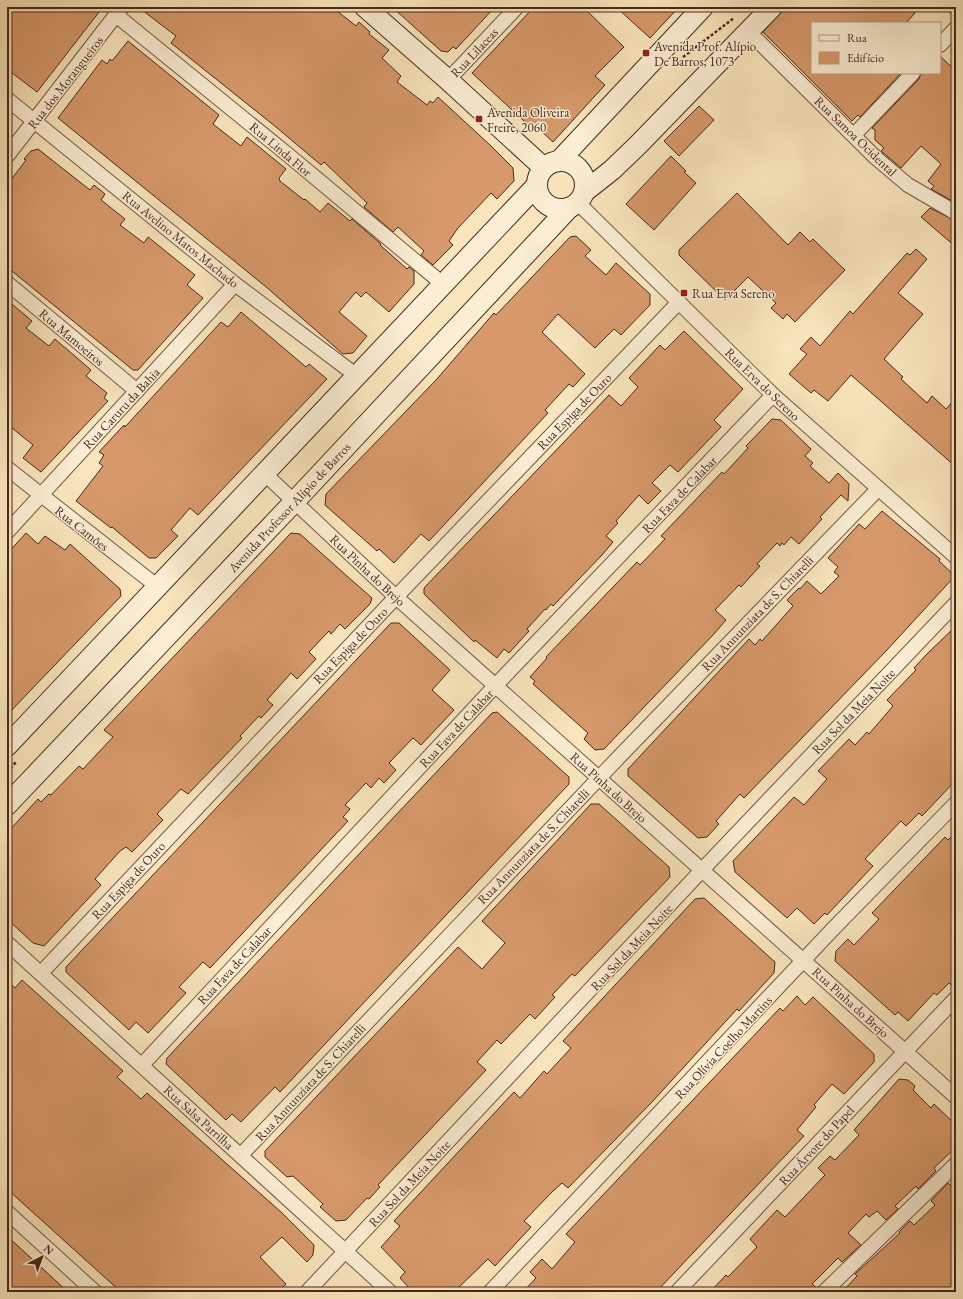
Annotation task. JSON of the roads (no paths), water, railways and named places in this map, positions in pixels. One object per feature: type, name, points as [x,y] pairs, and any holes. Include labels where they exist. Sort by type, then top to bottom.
[{"type":"street","points":[[365,7],[448,80],[546,171]]},
{"type":"street","name":"Rua Lilaceas","points":[[448,80],[517,7]]},
{"type":"street","points":[[7,746],[444,284],[546,171],[703,7]]},
{"type":"street","name":"Avenida Professor Alípio de Barros","points":[[7,805],[577,201],[638,145],[743,23],[772,7]]},
{"type":"street","name":"Rua dos Morangueiros","points":[[7,156],[119,11]]},
{"type":"street","name":"Rua Linda Flor","points":[[119,11],[287,154],[444,284]]},
{"type":"street","name":"Rua Samoa Ocidental","points":[[743,23],[876,158],[908,185],[956,213]]},
{"type":"street","points":[[941,44],[956,28]]},
{"type":"street","points":[[854,135],[912,74]]},
{"type":"street","name":"Rua Avelino Matos Machado","points":[[7,99],[235,284],[357,376]]},
{"type":"street","points":[[572,163],[577,167],[583,174],[585,183],[577,201],[560,209],[551,207],[539,194],[546,171],[572,163]]},
{"type":"street","name":"Rua Erva do Sereno","points":[[577,201],[773,395],[956,558]]},
{"type":"street","name":"Rua Mamoeiros","points":[[7,283],[137,391]]},
{"type":"street","name":"Rua Caruru da Bahia","points":[[7,532],[235,284]]},
{"type":"street","name":"Rua Espiga de Ouro","points":[[41,973],[396,597],[679,302]]},
{"type":"street","name":"Rua Fava de Calabar","points":[[142,1065],[496,685],[773,395]]},
{"type":"street","name":"Rua Camões","points":[[7,468],[158,587]]},
{"type":"street","name":"Rua Pinha do Brejo","points":[[265,474],[396,597],[956,1097]]},
{"type":"street","name":"Rua Annunziata de S. Chiarelli","points":[[241,1155],[598,778],[878,489]]},
{"type":"street","name":"Rua Sol da Meia Noite","points":[[307,1292],[702,870],[956,603]]},
{"type":"street","name":"Rua Olívia Coelho Martins","points":[[490,1292],[804,960],[956,802]]},
{"type":"street","name":"Rua Salsa Parrilha","points":[[7,943],[390,1292]]},
{"type":"street","name":"Rua Árvore do Papel","points":[[676,1292],[956,998]]},
{"type":"street","points":[[824,1292],[956,1164]]},
{"type":"street","points":[[7,1212],[95,1292]]},
{"type":"place","name":"Avenida Prof. Alípio De Barros, 1073","points":[[646,53]]},
{"type":"place","name":"Avenida Oliveira Freire, 2060","points":[[479,119]]},
{"type":"place","name":"Rua Erva Sereno","points":[[684,293]]}]
